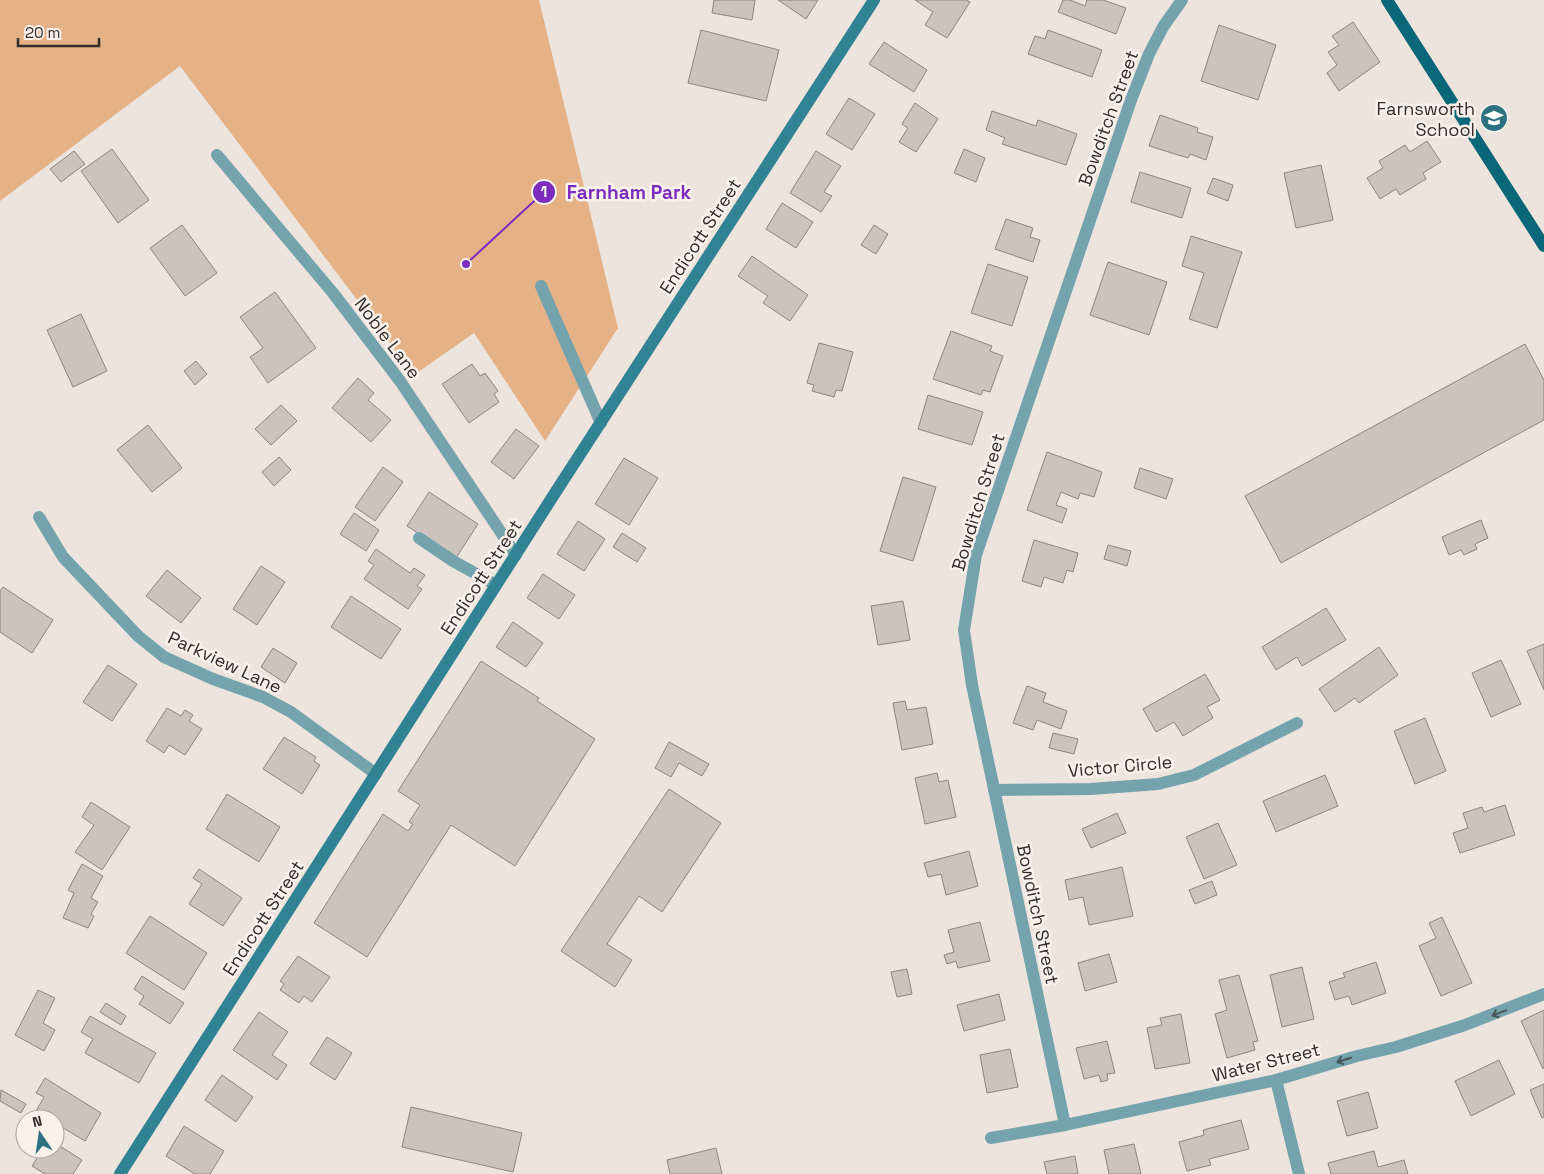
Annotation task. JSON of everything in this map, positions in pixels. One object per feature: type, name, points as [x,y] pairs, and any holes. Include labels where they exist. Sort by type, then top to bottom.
[{"type":"main road","points":[[1387,0],[1544,246]]},
{"type":"street","name":"Endicott Street","points":[[120,1174],[600,422],[874,0]]},
{"type":"street","name":"Bowditch Street","points":[[1065,1125],[972,685],[964,630],[976,555],[1131,100],[1149,54],[1163,27],[1182,0]]},
{"type":"street","name":"Noble Lane","points":[[216,155],[333,293],[394,374],[516,555]]},
{"type":"street","points":[[541,286],[600,422]]},
{"type":"street","name":"Parkview Lane","points":[[39,517],[63,557],[138,636],[164,657],[213,679],[264,697],[291,712],[376,774]]},
{"type":"street","points":[[420,538],[453,561],[496,585]]},
{"type":"street","name":"Victor Circle","points":[[994,790],[1091,789],[1158,784],[1194,775],[1297,723]]},
{"type":"street","name":"Water Street","points":[[991,1138],[1065,1125],[1276,1080],[1396,1047],[1465,1025],[1544,994]]},
{"type":"street","points":[[1276,1080],[1299,1174]]},
{"type":"shaded area","points":[[0,0],[539,0],[618,328],[545,441],[474,333],[414,375],[180,66],[0,201]]},
{"type":"building","points":[[714,0],[755,0],[752,20],[712,13]]},
{"type":"building","points":[[778,0],[818,0],[806,19]]},
{"type":"building","points":[[915,0],[966,0],[970,2],[947,38],[925,25],[933,12]]},
{"type":"building","points":[[1063,0],[1070,0],[1085,6],[1087,0],[1103,0],[1126,8],[1116,34],[1058,12]]},
{"type":"building","points":[[1353,22],[1380,62],[1339,91],[1327,73],[1337,65],[1328,52],[1339,45],[1332,36]]},
{"type":"building","points":[[1219,25],[1276,45],[1258,100],[1201,81]]},
{"type":"building","points":[[701,30],[779,50],[766,101],[688,83]]},
{"type":"building","points":[[1048,30],[1102,50],[1092,77],[1028,54],[1035,36],[1045,39]]},
{"type":"building","points":[[884,42],[927,70],[914,92],[869,64]]},
{"type":"building","points":[[849,98],[875,114],[852,150],[826,134]]},
{"type":"building","points":[[915,103],[938,119],[916,152],[899,142],[908,128],[902,124]]},
{"type":"building","points":[[992,111],[1036,126],[1038,120],[1077,134],[1066,165],[1002,144],[1005,138],[986,130]]},
{"type":"building","points":[[1160,115],[1198,128],[1197,132],[1213,137],[1206,160],[1190,154],[1188,158],[1149,146]]},
{"type":"building","points":[[1427,141],[1441,162],[1423,173],[1426,179],[1400,195],[1396,189],[1380,199],[1367,178],[1383,168],[1379,161],[1405,145],[1410,152]]},
{"type":"building","points":[[112,149],[149,200],[118,223],[81,171]]},
{"type":"building","points":[[964,149],[985,158],[976,182],[954,173]]},
{"type":"building","points":[[74,151],[85,164],[61,182],[50,169]]},
{"type":"building","points":[[816,151],[841,166],[824,192],[832,196],[821,212],[790,193]]},
{"type":"building","points":[[1321,165],[1333,220],[1296,228],[1284,173]]},
{"type":"building","points":[[1140,172],[1191,188],[1182,218],[1131,202]]},
{"type":"building","points":[[1213,178],[1233,185],[1228,201],[1207,193]]},
{"type":"building","points":[[782,203],[813,222],[796,248],[766,229]]},
{"type":"building","points":[[1006,219],[1033,228],[1030,237],[1040,240],[1033,262],[995,249]]},
{"type":"building","points":[[182,225],[217,273],[185,296],[150,248]]},
{"type":"building","points":[[874,225],[888,234],[876,254],[861,245]]},
{"type":"building","points":[[1191,236],[1242,252],[1217,328],[1189,319],[1204,273],[1182,266]]},
{"type":"building","points":[[752,256],[808,295],[790,321],[763,303],[768,296],[738,276]]},
{"type":"building","points":[[1108,262],[1167,282],[1149,335],[1090,315]]},
{"type":"building","points":[[988,264],[1028,277],[1012,326],[971,313]]},
{"type":"building","points":[[275,292],[316,348],[268,383],[250,357],[263,348],[240,317]]},
{"type":"building","points":[[81,314],[107,371],[73,387],[47,330]]},
{"type":"building","points":[[951,331],[992,346],[990,351],[1003,356],[990,392],[983,390],[981,395],[933,379]]},
{"type":"building","points":[[819,343],[853,352],[842,391],[836,390],[834,397],[812,391],[814,385],[807,383]]},
{"type":"building","points":[[1525,344],[1544,380],[1544,420],[1281,563],[1245,496]]},
{"type":"building","points":[[196,361],[207,374],[195,385],[184,371]]},
{"type":"building","points":[[472,364],[480,376],[485,373],[498,391],[494,394],[499,402],[469,423],[442,384]]},
{"type":"building","points":[[358,378],[374,393],[368,400],[391,420],[371,442],[332,408]]},
{"type":"building","points":[[928,395],[983,412],[972,445],[918,429]]},
{"type":"building","points":[[281,405],[297,421],[271,445],[255,429]]},
{"type":"building","points":[[148,425],[182,468],[152,492],[117,450]]},
{"type":"building","points":[[516,429],[539,446],[514,479],[491,462]]},
{"type":"building","points":[[1047,452],[1102,472],[1094,497],[1080,493],[1078,499],[1061,492],[1056,505],[1067,509],[1062,523],[1027,510]]},
{"type":"building","points":[[279,457],[291,470],[274,486],[262,472]]},
{"type":"building","points":[[624,458],[658,478],[629,525],[595,504]]},
{"type":"building","points":[[383,467],[403,482],[375,521],[355,507]]},
{"type":"building","points":[[1140,468],[1173,479],[1166,499],[1134,488]]},
{"type":"building","points":[[903,477],[936,487],[913,561],[880,551]]},
{"type":"building","points":[[429,492],[478,524],[456,558],[407,526]]},
{"type":"building","points":[[354,513],[379,530],[366,551],[340,534]]},
{"type":"building","points":[[1481,520],[1488,538],[1475,544],[1477,549],[1464,555],[1461,550],[1449,555],[1442,537]]},
{"type":"building","points":[[578,521],[605,539],[584,571],[557,554]]},
{"type":"building","points":[[622,533],[646,548],[637,562],[613,547]]},
{"type":"building","points":[[1034,540],[1078,553],[1073,572],[1067,570],[1063,583],[1044,577],[1041,587],[1022,581]]},
{"type":"building","points":[[1108,545],[1131,551],[1127,566],[1104,559]]},
{"type":"building","points":[[376,549],[410,573],[414,568],[425,575],[417,586],[422,589],[408,609],[364,579],[374,565],[368,561]]},
{"type":"building","points":[[261,566],[285,582],[257,625],[233,609]]},
{"type":"building","points":[[167,570],[201,598],[181,623],[146,596]]},
{"type":"building","points":[[543,574],[575,595],[559,619],[527,598]]},
{"type":"building","points":[[3,587],[53,620],[32,653],[0,632],[0,591]]},
{"type":"building","points":[[351,596],[401,629],[381,659],[331,627]]},
{"type":"building","points":[[903,601],[910,640],[878,645],[871,606]]},
{"type":"building","points":[[1326,608],[1346,640],[1302,666],[1297,657],[1276,670],[1262,647]]},
{"type":"building","points":[[513,622],[543,643],[526,667],[496,647]]},
{"type":"building","points":[[1544,644],[1544,690],[1527,651]]},
{"type":"building","points":[[1379,647],[1398,675],[1359,703],[1355,698],[1335,712],[1319,689]]},
{"type":"building","points":[[273,648],[297,663],[285,683],[261,667]]},
{"type":"building","points":[[1501,660],[1521,704],[1491,717],[1472,673]]},
{"type":"building","points":[[481,661],[539,698],[537,701],[595,739],[515,866],[451,825],[367,957],[314,923],[383,814],[408,831],[413,824],[409,822],[420,805],[398,791]]},
{"type":"building","points":[[108,665],[137,684],[112,721],[83,702]]},
{"type":"building","points":[[1205,674],[1220,700],[1207,707],[1213,718],[1183,736],[1174,722],[1156,732],[1143,709]]},
{"type":"building","points":[[1027,686],[1046,693],[1043,702],[1067,711],[1061,729],[1037,720],[1033,730],[1013,723]]},
{"type":"building","points":[[905,701],[907,710],[926,707],[933,744],[902,750],[893,703]]},
{"type":"building","points":[[167,708],[181,716],[185,710],[193,715],[189,721],[202,729],[185,755],[169,745],[164,753],[146,741]]},
{"type":"building","points":[[1425,718],[1446,771],[1415,784],[1394,731]]},
{"type":"building","points":[[1053,733],[1078,739],[1074,754],[1049,748]]},
{"type":"building","points":[[284,737],[316,757],[314,761],[320,765],[302,794],[263,769]]},
{"type":"building","points":[[669,742],[709,764],[702,776],[679,763],[671,777],[655,768]]},
{"type":"building","points":[[937,773],[939,782],[948,780],[956,817],[925,824],[915,778]]},
{"type":"building","points":[[1325,775],[1338,806],[1276,832],[1263,801]]},
{"type":"building","points":[[669,789],[721,823],[662,912],[639,896],[607,944],[632,960],[615,987],[561,951]]},
{"type":"building","points":[[227,794],[280,827],[259,862],[206,829]]},
{"type":"building","points":[[91,802],[130,827],[102,870],[75,852],[94,825],[82,817]]},
{"type":"building","points":[[1505,805],[1515,835],[1460,853],[1453,833],[1468,828],[1463,813],[1482,807],[1484,812]]},
{"type":"building","points":[[1117,813],[1126,833],[1091,848],[1082,829]]},
{"type":"building","points":[[1218,823],[1237,865],[1204,879],[1186,837]]},
{"type":"building","points":[[969,851],[978,886],[946,895],[941,874],[928,877],[924,863]]},
{"type":"building","points":[[82,864],[103,876],[91,898],[98,902],[91,914],[94,916],[88,928],[63,918],[74,893],[68,890]]},
{"type":"building","points":[[1122,867],[1133,916],[1089,925],[1083,897],[1069,900],[1065,880]]},
{"type":"building","points":[[199,869],[242,898],[223,926],[189,904],[202,884],[193,878]]},
{"type":"building","points":[[1212,881],[1217,895],[1195,904],[1189,890]]},
{"type":"building","points":[[150,916],[207,953],[184,990],[126,953]]},
{"type":"building","points":[[1442,917],[1472,983],[1441,996],[1419,946],[1436,938],[1429,923]]},
{"type":"building","points":[[980,922],[990,961],[958,968],[956,961],[947,964],[944,955],[954,952],[948,930]]},
{"type":"building","points":[[1109,954],[1117,982],[1085,991],[1078,963]]},
{"type":"building","points":[[298,956],[330,977],[312,1002],[304,996],[299,1003],[280,990],[284,984],[280,981]]},
{"type":"building","points":[[1376,962],[1386,993],[1352,1005],[1349,996],[1335,1000],[1329,982],[1345,977],[1343,973]]},
{"type":"building","points":[[1302,967],[1314,1019],[1282,1027],[1270,975]]},
{"type":"building","points":[[907,969],[912,994],[897,997],[891,972]]},
{"type":"building","points":[[1239,975],[1258,1041],[1253,1042],[1255,1050],[1227,1058],[1215,1014],[1227,1010],[1219,980]]},
{"type":"building","points":[[142,976],[184,1003],[170,1024],[139,1004],[144,996],[134,989]]},
{"type":"building","points":[[38,990],[55,998],[43,1023],[55,1030],[44,1051],[15,1035]]},
{"type":"building","points":[[999,994],[1005,1020],[964,1031],[957,1005]]},
{"type":"building","points":[[106,1003],[126,1016],[121,1025],[100,1012]]},
{"type":"building","points":[[1544,1010],[1544,1068],[1543,1069],[1521,1021]]},
{"type":"building","points":[[259,1012],[288,1032],[272,1055],[287,1065],[277,1080],[233,1050]]},
{"type":"building","points":[[1181,1014],[1190,1063],[1155,1069],[1147,1028],[1162,1025],[1160,1018]]},
{"type":"building","points":[[90,1016],[156,1053],[139,1083],[85,1053],[93,1039],[81,1032]]},
{"type":"building","points":[[327,1037],[352,1053],[335,1080],[310,1064]]},
{"type":"building","points":[[1107,1041],[1115,1073],[1107,1074],[1108,1080],[1101,1082],[1099,1075],[1084,1079],[1076,1048]]},
{"type":"building","points":[[1010,1049],[1018,1087],[987,1093],[980,1055]]},
{"type":"building","points":[[1499,1060],[1515,1094],[1471,1116],[1455,1081]]},
{"type":"building","points":[[222,1075],[253,1097],[236,1122],[205,1100]]},
{"type":"building","points":[[45,1078],[101,1113],[85,1141],[65,1129],[65,1109],[37,1109],[44,1097],[36,1093]]},
{"type":"building","points":[[1544,1084],[1544,1117],[1542,1118],[1530,1090]]},
{"type":"building","points":[[1,1090],[26,1104],[23,1109],[15,1110],[0,1101]]},
{"type":"building","points":[[1368,1092],[1378,1128],[1347,1136],[1337,1101]]},
{"type":"building","points":[[411,1107],[522,1133],[513,1172],[402,1147]]},
{"type":"building","points":[[1241,1120],[1249,1149],[1209,1159],[1211,1165],[1187,1171],[1179,1142],[1204,1135],[1203,1130]]},
{"type":"building","points":[[184,1126],[224,1151],[210,1174],[195,1174],[166,1156]]},
{"type":"building","points":[[1134,1144],[1141,1174],[1109,1174],[1104,1150]]},
{"type":"building","points":[[716,1148],[722,1174],[670,1174],[667,1160]]},
{"type":"building","points":[[65,1149],[82,1160],[73,1174],[45,1174],[32,1166],[36,1159],[65,1159]]},
{"type":"building","points":[[1374,1151],[1378,1167],[1404,1160],[1408,1174],[1331,1174],[1328,1163]]},
{"type":"building","points":[[1075,1156],[1078,1174],[1047,1174],[1044,1162]]},
{"type":"place","name":"Farnsworth School","points":[[1494,118]]},
{"type":"place","name":"Farnham Park","points":[[466,264]]}]
